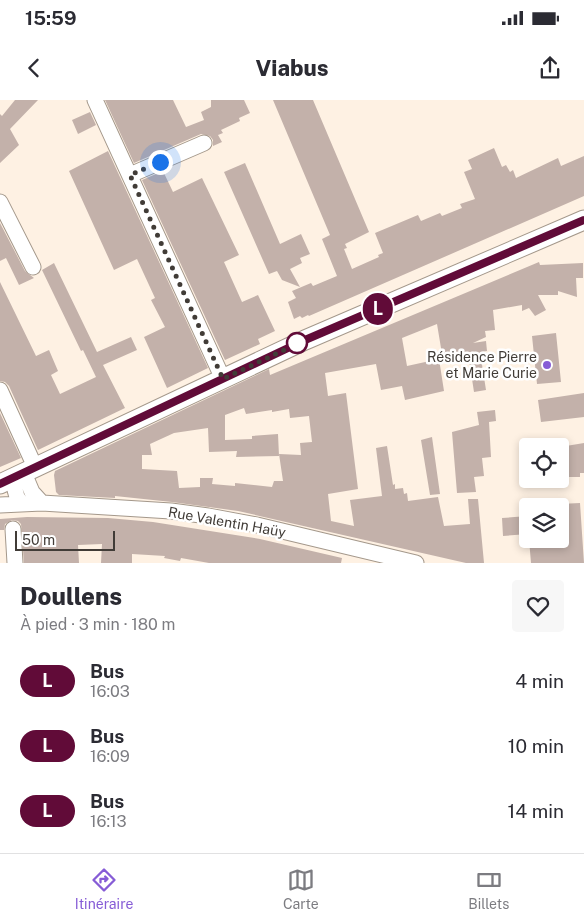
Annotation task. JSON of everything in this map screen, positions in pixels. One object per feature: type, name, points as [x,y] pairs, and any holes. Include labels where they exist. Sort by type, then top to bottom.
[{"type":"main road","points":[[18,476],[305,340],[584,220]]},
{"type":"street","points":[[95,100],[223,379]]},
{"type":"street","points":[[130,175],[204,143]]},
{"type":"street","points":[[0,202],[33,267]]},
{"type":"street","points":[[0,390],[18,476],[17,496],[11,512],[15,563]]},
{"type":"street","points":[[18,476],[42,504]]},
{"type":"street","name":"Rue Valentin Haüy","points":[[11,512],[42,504],[171,511],[257,525],[414,563]]},
{"type":"building","points":[[15,100],[38,100],[10,129],[19,145],[0,163],[0,114],[2,116]]},
{"type":"building","points":[[105,100],[173,100],[186,127],[204,120],[201,112],[211,107],[211,100],[244,100],[250,113],[239,118],[240,121],[221,130],[223,133],[218,135],[222,142],[213,146],[213,140],[210,136],[201,134],[134,163]]},
{"type":"building","points":[[273,100],[313,100],[369,232],[345,244],[347,248],[344,249],[352,269],[379,257],[378,255],[383,253],[375,233],[418,215],[421,221],[440,213],[442,216],[462,208],[460,204],[475,199],[464,172],[472,169],[468,160],[494,148],[502,167],[506,165],[510,172],[513,170],[516,178],[558,158],[561,166],[584,156],[584,196],[309,316],[302,318],[300,316],[294,319],[288,302],[296,298],[292,291],[311,283],[313,286],[337,276],[322,239],[330,235]]},
{"type":"building","points":[[90,112],[96,125],[78,134],[72,120]]},
{"type":"building","points":[[108,151],[208,368],[167,388],[144,337],[165,327],[151,300],[155,298],[137,259],[114,270],[69,171]]},
{"type":"building","points":[[245,163],[280,244],[301,234],[310,254],[300,258],[302,263],[290,269],[300,287],[282,280],[277,271],[269,274],[224,172]]},
{"type":"building","points":[[163,171],[173,192],[202,178],[239,255],[224,262],[242,302],[258,295],[275,331],[258,339],[260,344],[225,360],[142,180]]},
{"type":"building","points":[[0,223],[25,271],[34,278],[19,285],[6,258],[0,261]]},
{"type":"building","points":[[539,262],[540,265],[583,263],[583,278],[576,278],[577,297],[558,291],[558,295],[538,295],[546,310],[535,316],[529,308],[522,311],[522,305],[493,310],[495,330],[485,331],[486,337],[473,343],[486,341],[487,351],[480,352],[486,390],[474,392],[468,353],[442,354],[437,324],[402,338],[407,366],[439,359],[444,391],[405,400],[402,386],[381,390],[376,364],[325,373],[328,396],[346,393],[358,489],[328,494],[331,521],[354,526],[350,500],[382,496],[376,448],[387,446],[395,489],[403,488],[404,494],[407,493],[408,501],[438,497],[444,526],[470,524],[468,499],[478,499],[484,563],[466,563],[238,511],[115,496],[115,498],[59,495],[56,492],[55,471],[269,369],[270,375]],"holes":[[[244,408],[246,414],[289,409],[290,418],[309,416],[312,442],[300,443],[301,455],[279,454],[283,481],[274,481],[272,487],[235,483],[235,486],[212,484],[213,478],[200,478],[200,487],[179,488],[177,471],[142,469],[142,455],[152,455],[150,444],[174,433],[208,428],[209,452],[237,451],[236,457],[279,456],[278,434],[252,436],[252,439],[225,440],[225,415]]]},
{"type":"building","points":[[54,263],[97,352],[131,337],[137,350],[103,365],[125,408],[38,450],[9,386],[5,382],[0,381],[0,282],[36,356],[49,350],[58,371],[51,375],[60,394],[96,377],[83,350],[81,351],[42,270]]},
{"type":"building","points":[[556,333],[561,382],[537,384],[532,336]]},
{"type":"building","points":[[584,393],[584,417],[541,422],[538,400]]},
{"type":"building","points":[[495,410],[496,421],[489,422],[491,457],[482,458],[484,476],[474,477],[476,492],[457,493],[452,432],[479,425],[477,412]]},
{"type":"building","points":[[0,413],[21,458],[0,467]]},
{"type":"building","points":[[432,437],[440,494],[430,495],[421,440]]},
{"type":"building","points":[[584,443],[584,473],[580,473],[580,477],[569,477],[569,446]]},
{"type":"building","points":[[580,503],[584,563],[531,563],[530,548],[569,548],[569,504]]},
{"type":"building","points":[[27,517],[108,518],[153,522],[260,539],[342,558],[341,563],[209,563],[181,558],[180,561],[164,558],[165,556],[132,554],[132,563],[101,563],[102,544],[78,545],[79,563],[24,563],[21,524],[18,521],[12,520],[5,524],[4,530],[0,530],[0,519]]},
{"type":"building","points":[[519,517],[519,535],[503,536],[502,518]]},
{"type":"bus line","name":"L","points":[[0,484],[305,340],[584,220]]},
{"type":"place","name":"Résidence Pierre et Marie Curie","points":[[547,365]]},
{"type":"route","points":[[160,162],[130,175],[223,379],[305,340],[297,343]]}]
